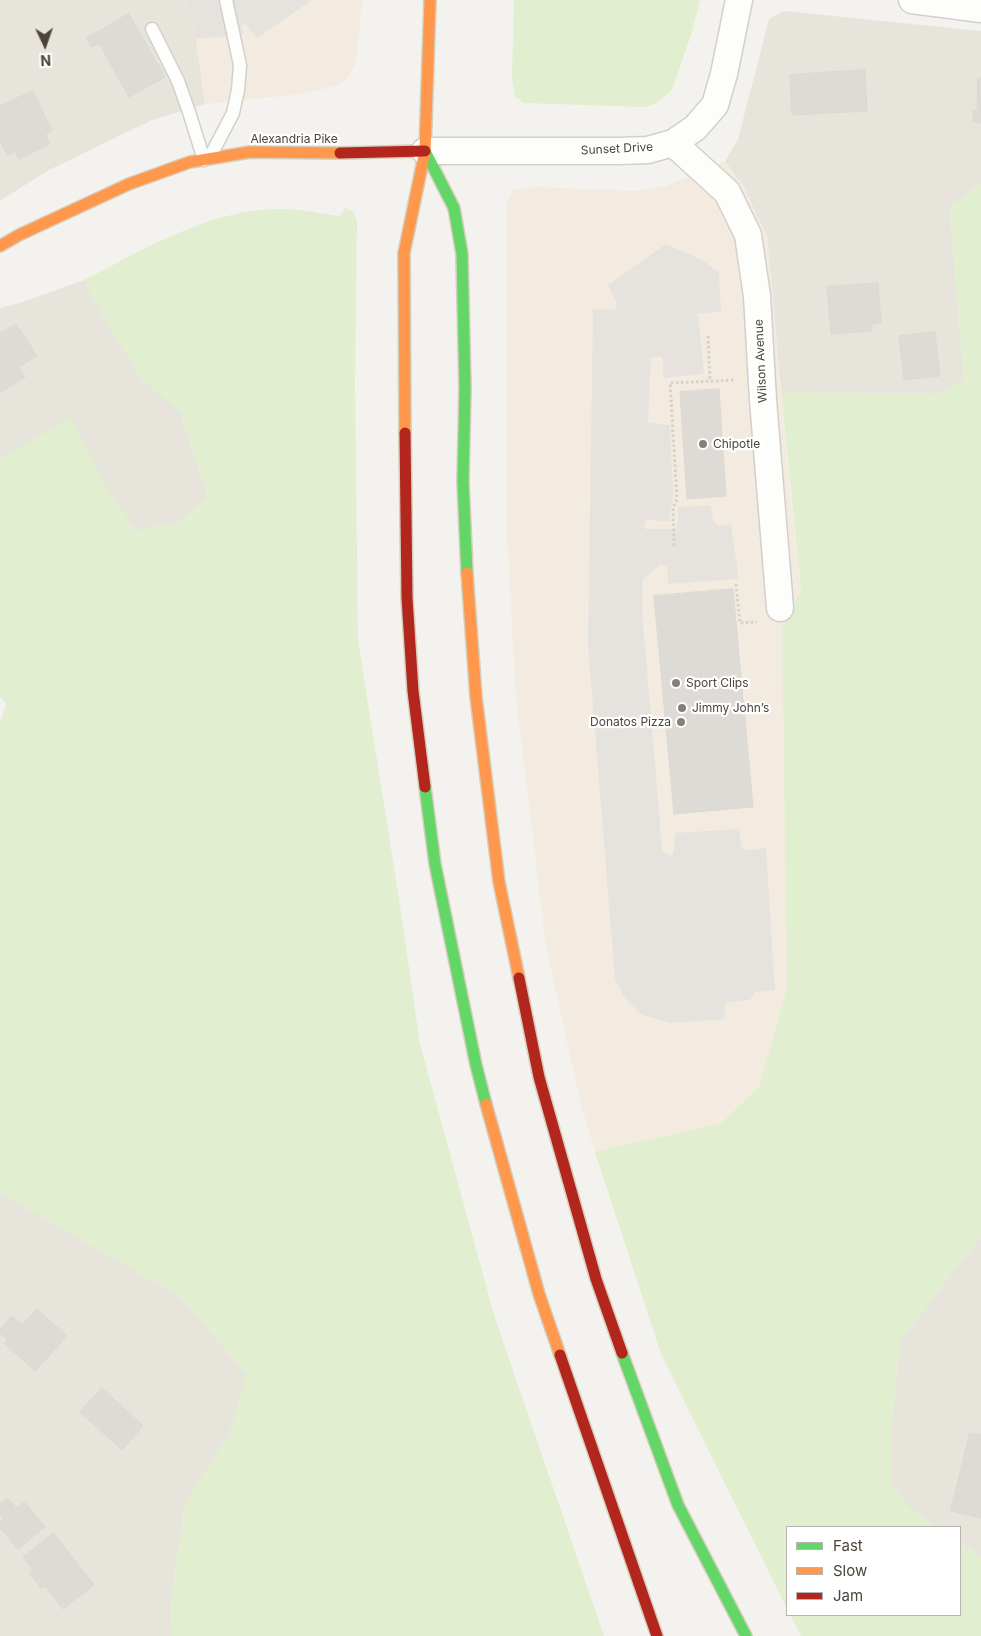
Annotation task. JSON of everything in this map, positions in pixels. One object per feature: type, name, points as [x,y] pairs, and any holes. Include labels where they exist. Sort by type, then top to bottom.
[{"type":"main road","points":[[430,0],[425,151],[404,254],[407,598],[413,691],[434,864],[476,1065],[513,1204],[539,1294],[657,1636]]},
{"type":"main road","points":[[425,151],[454,208],[462,254],[465,388],[464,500],[468,607],[476,697],[499,882],[540,1077],[591,1262],[627,1369],[678,1505],[723,1595],[746,1636]]},
{"type":"main road","name":"Alexandria Pike","points":[[0,246],[129,184],[190,162],[250,152],[425,151]]},
{"type":"street","name":"Sunset Drive","points":[[425,151],[628,151],[648,150],[673,143],[695,128],[715,105],[724,74],[739,0]]},
{"type":"street","points":[[912,0],[981,9]]},
{"type":"street","name":"Wilson Avenue","points":[[673,143],[727,192],[748,235],[757,296],[763,400],[780,608]]},
{"type":"lane","points":[[206,160],[233,113],[238,90],[240,65],[226,0]]},
{"type":"lane","points":[[152,30],[178,81],[206,160]]},
{"type":"path","points":[[708,336],[710,381]]},
{"type":"path","points":[[674,546],[673,508],[677,499],[670,383],[741,379]]},
{"type":"shaded area","points":[[0,0],[186,0],[196,39],[205,104],[152,120],[49,170],[0,201]]},
{"type":"shaded area","points":[[186,0],[363,0],[355,65],[347,79],[335,86],[303,94],[205,104],[196,39]]},
{"type":"shaded area","points":[[186,0],[312,0],[257,38],[244,23],[242,25],[243,35],[196,39]]},
{"type":"shaded area","points":[[784,11],[981,31],[981,183],[950,207],[964,379],[939,394],[781,392],[767,237],[744,188],[725,161],[738,139],[769,19]]},
{"type":"shaded area","points":[[725,161],[744,188],[767,237],[801,590],[782,628],[787,989],[759,1086],[721,1123],[595,1152],[580,1101],[546,946],[516,700],[507,535],[507,203],[513,190],[537,187],[637,191],[666,186]]},
{"type":"shaded area","points":[[666,244],[704,261],[719,273],[721,312],[698,314],[704,374],[663,378],[663,359],[661,356],[651,358],[648,423],[670,425],[673,495],[669,521],[647,520],[644,524],[645,529],[676,529],[678,507],[711,505],[713,520],[718,526],[731,524],[739,579],[668,584],[667,566],[661,564],[643,579],[642,609],[662,847],[663,852],[672,856],[675,833],[739,829],[742,848],[750,850],[766,848],[775,990],[755,992],[750,1000],[725,1003],[725,1019],[671,1023],[642,1015],[625,998],[615,980],[588,645],[593,309],[615,310],[617,304],[608,285]]},
{"type":"shaded area","points":[[84,280],[107,323],[141,377],[180,412],[208,496],[178,523],[136,531],[110,494],[0,458],[0,308],[23,302]]},
{"type":"shaded area","points":[[0,1194],[181,1297],[247,1375],[230,1433],[185,1504],[171,1601],[172,1636],[0,1636]]},
{"type":"shaded area","points":[[979,1238],[981,1238],[981,1557],[961,1544],[961,1526],[936,1526],[909,1508],[891,1484],[891,1430],[900,1341]]},
{"type":"green space","points":[[514,0],[700,0],[692,32],[672,90],[657,103],[644,107],[524,103],[515,96],[512,80]]},
{"type":"green space","points":[[981,183],[981,1238],[979,1238],[900,1341],[891,1430],[891,1484],[910,1508],[936,1526],[786,1526],[786,1607],[661,1354],[595,1152],[721,1123],[759,1086],[787,989],[782,628],[801,590],[781,392],[939,394],[964,379],[950,207]]},
{"type":"green space","points":[[345,207],[353,212],[357,221],[355,382],[358,641],[420,1044],[494,1315],[604,1636],[172,1636],[171,1601],[185,1504],[230,1433],[246,1375],[181,1297],[0,1194],[0,723],[6,704],[0,697],[0,458],[71,418],[110,494],[136,531],[178,523],[208,496],[180,412],[141,377],[107,323],[84,280],[180,232],[230,215],[256,210],[283,209],[340,216]]},
{"type":"green space","points":[[961,1544],[981,1557],[981,1636],[801,1636],[791,1616],[961,1616]]},
{"type":"building","points":[[129,14],[165,77],[129,97],[99,43],[92,47],[87,38]]},
{"type":"building","points":[[865,70],[867,111],[792,115],[790,75]]},
{"type":"building","points":[[978,78],[981,78],[981,123],[973,122],[973,110],[977,110]]},
{"type":"building","points":[[33,91],[52,131],[45,135],[50,144],[19,159],[15,151],[7,155],[0,140],[0,106]]},
{"type":"building","points":[[878,283],[881,323],[872,324],[872,331],[831,334],[827,287]]},
{"type":"building","points":[[16,324],[37,356],[19,367],[25,377],[0,393],[0,334]]},
{"type":"building","points":[[935,332],[940,376],[904,380],[899,336]]},
{"type":"building","name":"Chipotle","points":[[719,389],[726,496],[687,499],[680,392]]},
{"type":"building","points":[[733,589],[753,807],[674,814],[654,596]]},
{"type":"building","points":[[37,1309],[67,1336],[35,1371],[4,1343],[8,1340],[0,1333],[0,1329],[12,1316],[22,1325]]},
{"type":"building","points":[[102,1388],[143,1426],[122,1450],[80,1412]]},
{"type":"building","points":[[970,1433],[981,1435],[981,1518],[951,1511]]},
{"type":"building","points":[[8,1498],[16,1508],[24,1502],[45,1527],[18,1549],[0,1528],[0,1521],[3,1518],[0,1514],[0,1504]]},
{"type":"building","points":[[54,1533],[94,1585],[63,1609],[45,1586],[42,1589],[30,1573],[33,1570],[23,1557]]},
{"type":"traffic: fast","points":[[425,151],[454,208],[462,254],[465,388],[463,482],[467,573]]},
{"type":"traffic: fast","points":[[425,787],[435,864],[476,1065],[486,1104]]},
{"type":"traffic: fast","points":[[622,1353],[678,1505],[746,1636]]},
{"type":"traffic: slow","points":[[405,433],[404,253],[425,151],[430,0]]},
{"type":"traffic: slow","points":[[0,246],[19,235],[129,184],[190,162],[250,152],[340,153]]},
{"type":"traffic: slow","points":[[467,573],[476,697],[499,882],[519,978]]},
{"type":"traffic: slow","points":[[486,1104],[539,1294],[560,1355]]},
{"type":"traffic: jam","points":[[340,153],[425,151]]},
{"type":"traffic: jam","points":[[405,433],[407,598],[413,691],[425,787]]},
{"type":"traffic: jam","points":[[519,978],[539,1077],[596,1279],[622,1353]]},
{"type":"traffic: jam","points":[[560,1355],[657,1636]]},
{"type":"place","name":"Chipotle","points":[[703,444]]},
{"type":"place","name":"Sport Clips","points":[[676,683]]},
{"type":"place","name":"Jimmy John’s","points":[[682,708]]},
{"type":"place","name":"Donatos Pizza","points":[[681,722]]}]
